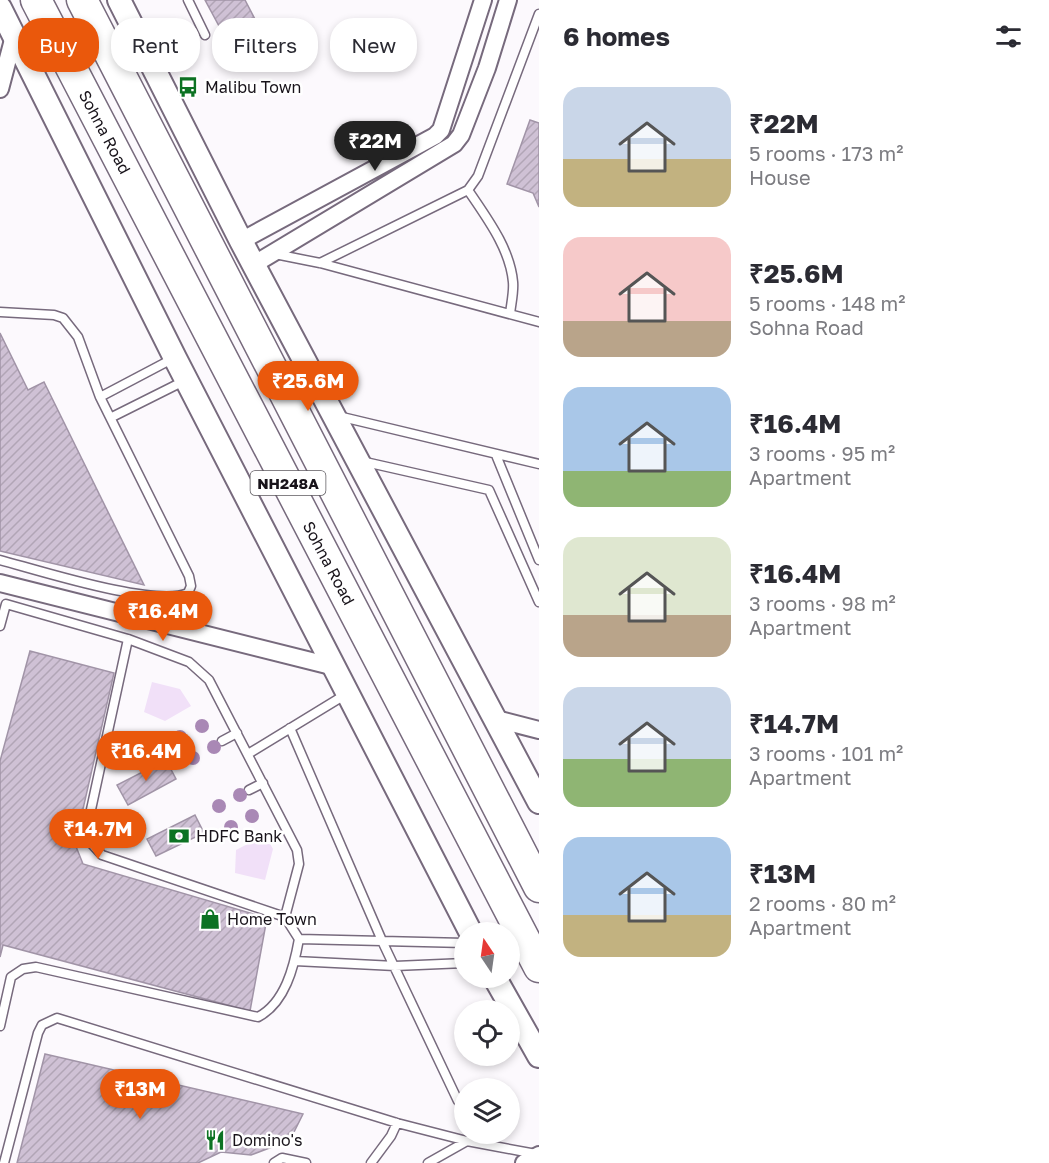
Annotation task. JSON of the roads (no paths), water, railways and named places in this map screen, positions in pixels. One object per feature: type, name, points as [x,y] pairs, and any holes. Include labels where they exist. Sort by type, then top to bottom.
[{"type":"highway","name":"Sohna Road","points":[[36,0],[539,967]]},
{"type":"highway","name":"NH248A","points":[[82,0],[539,887]]},
{"type":"main road","points":[[119,0],[240,241],[262,259],[333,415],[539,802]]},
{"type":"main road","points":[[0,8],[186,380],[465,922]]},
{"type":"main road","points":[[501,988],[539,1056]]},
{"type":"street","points":[[240,241],[435,136],[446,123],[483,0]]},
{"type":"street","points":[[262,259],[454,144],[461,135],[487,68],[508,0]]},
{"type":"street","points":[[0,89],[14,36]]},
{"type":"street","points":[[465,61],[487,68]]},
{"type":"street","points":[[319,198],[331,219]]},
{"type":"street","points":[[0,583],[335,667]]},
{"type":"street","points":[[496,719],[539,730]]},
{"type":"street","points":[[524,1163],[539,1155]]},
{"type":"lane","points":[[188,0],[206,35]]},
{"type":"lane","points":[[320,263],[468,190],[478,176],[539,14]]},
{"type":"lane","points":[[468,190],[489,221],[509,261],[513,282],[510,314]]},
{"type":"lane","points":[[262,259],[320,263],[539,322]]},
{"type":"lane","points":[[0,312],[54,315],[63,318],[78,337],[100,397],[112,417],[189,576],[191,586],[188,593],[173,597],[143,595],[0,560]]},
{"type":"lane","points":[[100,397],[175,358]]},
{"type":"lane","points":[[112,417],[186,380]]},
{"type":"lane","points":[[333,415],[539,464]]},
{"type":"lane","points":[[496,455],[539,560]]},
{"type":"lane","points":[[357,460],[489,490],[539,602]]},
{"type":"lane","points":[[0,626],[6,604],[128,639],[189,662],[201,671],[209,680],[237,733],[299,857],[285,917]]},
{"type":"lane","points":[[0,1026],[11,977],[23,969],[36,968],[258,1017],[266,1013],[280,998],[295,961],[298,939],[285,917],[102,855],[88,841],[87,828],[128,639]]},
{"type":"lane","points":[[248,754],[348,693]]},
{"type":"lane","points":[[290,728],[383,943],[454,1092]]},
{"type":"lane","points":[[222,741],[237,733]]},
{"type":"lane","points":[[249,790],[263,783]]},
{"type":"lane","points":[[298,939],[383,943],[454,943]]},
{"type":"lane","points":[[295,961],[395,966],[454,963]]},
{"type":"lane","points":[[4,1163],[38,1033],[49,1020],[57,1018],[397,1123],[454,1138]]},
{"type":"lane","points":[[371,1163],[391,1136],[397,1123]]},
{"type":"lane","points":[[428,1163],[462,1144]]},
{"type":"lane","points":[[482,1144],[539,1155]]},
{"type":"lane","points":[[274,1163],[282,1158],[306,1163]]},
{"type":"place","name":"Malibu Town","points":[[188,87]]},
{"type":"place","name":"HDFC Bank","points":[[179,836]]},
{"type":"place","name":"Home Town","points":[[210,919]]},
{"type":"place","name":"Domino's","points":[[215,1140]]}]
